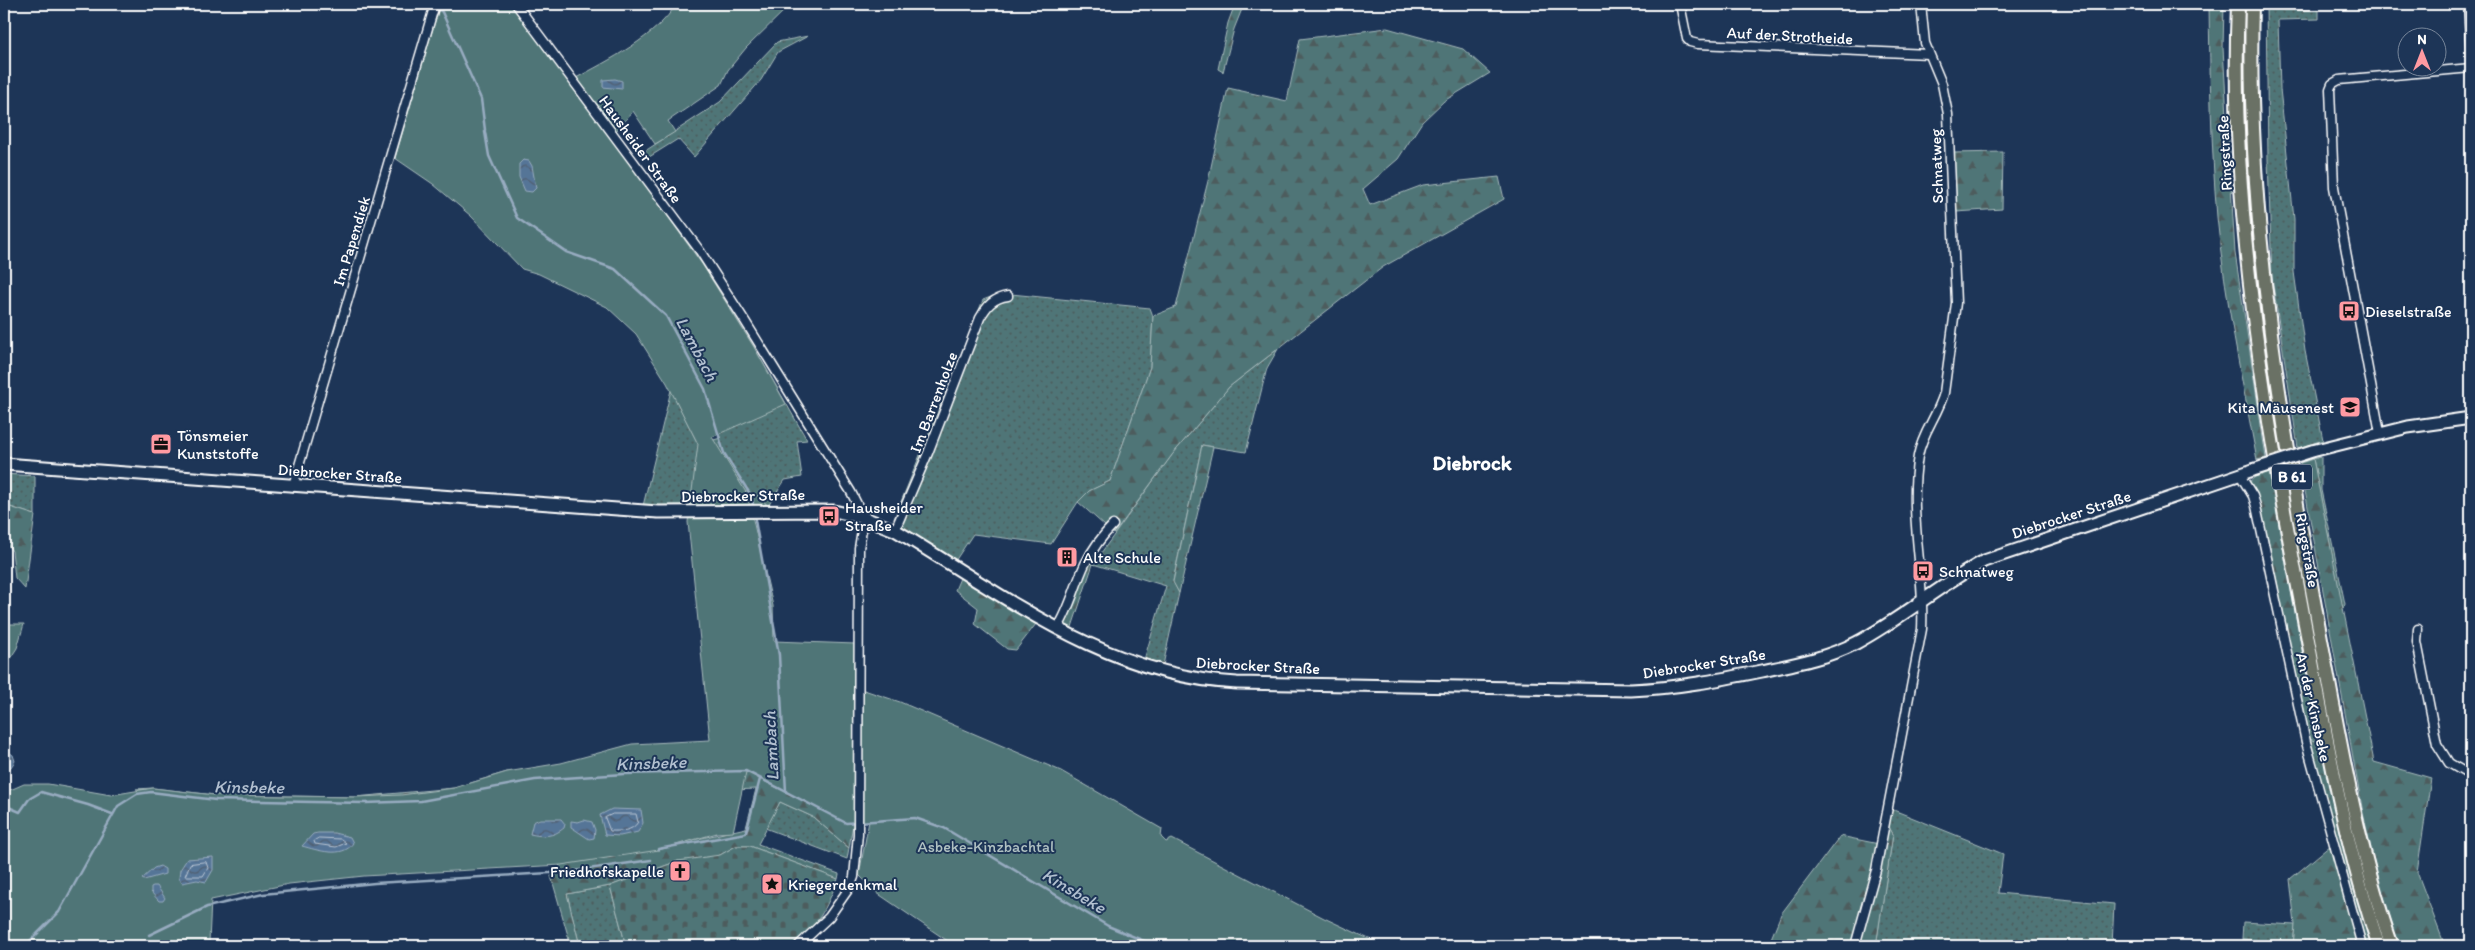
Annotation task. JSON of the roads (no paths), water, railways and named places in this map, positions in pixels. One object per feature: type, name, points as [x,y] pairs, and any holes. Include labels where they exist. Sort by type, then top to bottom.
[{"type":"highway","points":[[2232,4],[2237,22]]},
{"type":"highway","name":"Ringstraße","points":[[2238,4],[2240,162],[2247,254],[2271,433],[2295,572],[2337,785],[2362,890],[2379,946]]},
{"type":"highway","name":"Ringstraße","points":[[2252,4],[2252,116],[2260,252],[2284,429],[2350,788],[2373,886],[2392,946]]},
{"type":"highway","points":[[2251,32],[2259,12],[2259,4]]},
{"type":"main road","name":"Diebrocker Straße","points":[[4,464],[658,512],[834,511],[864,518],[895,530],[1057,629],[1101,650],[1171,674],[1211,681],[1631,690],[1695,684],[1819,658],[1834,653],[1870,635],[1968,570],[2000,554],[2312,451],[2380,433],[2434,422],[2471,418]]},
{"type":"street","name":"Im Papendiek","points":[[293,486],[435,4]]},
{"type":"street","name":"Hausheider Straße","points":[[516,4],[700,251],[825,448],[864,518]]},
{"type":"street","name":"Auf der Strotheide","points":[[1680,4],[1687,39],[1698,44],[1929,54]]},
{"type":"street","name":"Schnatweg","points":[[1855,946],[1876,870],[1922,629],[1924,600],[1918,562],[1918,459],[1921,443],[1941,404],[1944,393],[1956,303],[1948,114],[1942,84],[1929,54],[1923,30],[1920,4]]},
{"type":"street","points":[[2468,4],[2471,55]]},
{"type":"street","points":[[2380,433],[2334,187],[2330,89],[2332,84],[2340,80],[2471,68]]},
{"type":"street","name":"Im Barrenholze","points":[[895,530],[928,453],[980,318],[993,301],[1008,296]]},
{"type":"street","name":"An der Kinsbeke","points":[[2240,474],[2253,496],[2256,506],[2306,742],[2362,946]]},
{"type":"street","points":[[798,946],[829,917],[850,887],[854,877],[858,834],[858,573],[864,518]]},
{"type":"street","points":[[1057,629],[1063,620],[1085,563],[1113,525]]},
{"type":"street","points":[[2418,629],[2417,642],[2437,744],[2449,763],[2471,776]]},
{"type":"water","points":[[615,79],[622,81],[622,89],[603,87],[603,80]]},
{"type":"water","points":[[523,160],[529,161],[532,166],[536,188],[532,192],[525,191],[519,177],[519,164]]},
{"type":"water","points":[[5,749],[13,755],[15,761],[11,767],[4,768]]},
{"type":"water","points":[[612,809],[641,810],[643,823],[638,832],[620,836],[605,835],[600,815]]},
{"type":"water","points":[[540,819],[561,819],[565,824],[564,828],[548,836],[530,834],[533,822]]},
{"type":"water","points":[[584,820],[592,822],[595,830],[594,838],[589,839],[571,827],[571,821],[578,822]]},
{"type":"water","points":[[334,833],[350,837],[353,843],[349,848],[336,852],[302,846],[313,834]]},
{"type":"water","points":[[213,857],[213,870],[206,882],[197,880],[182,883],[179,878],[180,870],[187,859]]},
{"type":"water","points":[[160,866],[165,869],[165,874],[142,879],[154,868]]},
{"type":"water","points":[[157,886],[165,898],[163,901],[159,901],[151,892],[151,887]]},
{"type":"waterway","name":"Lambach","points":[[437,7],[442,12],[481,99],[485,130]]},
{"type":"waterway","name":"Lambach","points":[[485,132],[489,156],[517,218],[566,252],[615,269],[666,316],[705,389],[724,453],[752,497],[753,505]]},
{"type":"waterway","name":"Lambach","points":[[755,520],[779,655],[786,792]]},
{"type":"waterway","name":"Kinsbeke","points":[[25,946],[59,912],[118,806],[137,794],[151,792],[216,800],[365,803],[421,801],[535,780],[624,774],[746,771],[846,823],[915,818],[944,828],[1108,926],[1156,946]]},
{"type":"waterway","points":[[658,849],[746,833],[760,779]]},
{"type":"waterway","points":[[4,805],[20,812],[29,799],[41,792],[112,814]]},
{"type":"waterway","points":[[149,935],[207,907],[263,894],[375,883],[567,872],[651,860]]},
{"type":"place","name":"Dieselstraße","points":[[2349,311]]},
{"type":"place","name":"Kita Mäusenest","points":[[2350,407]]},
{"type":"place","name":"Tönsmeier Kunststoffe","points":[[161,444]]},
{"type":"place","name":"Hausheider Straße","points":[[829,516]]},
{"type":"place","name":"Alte Schule","points":[[1067,557]]},
{"type":"place","name":"Schnatweg","points":[[1923,571]]},
{"type":"place","name":"Friedhofskapelle","points":[[680,871]]},
{"type":"place","name":"Kriegerdenkmal","points":[[772,884]]},
{"type":"district","name":"Diebrock","points":[[1472,463]]},
{"type":"park label","name":"Asbeke-Kinzbachtal","points":[[986,846]]}]
